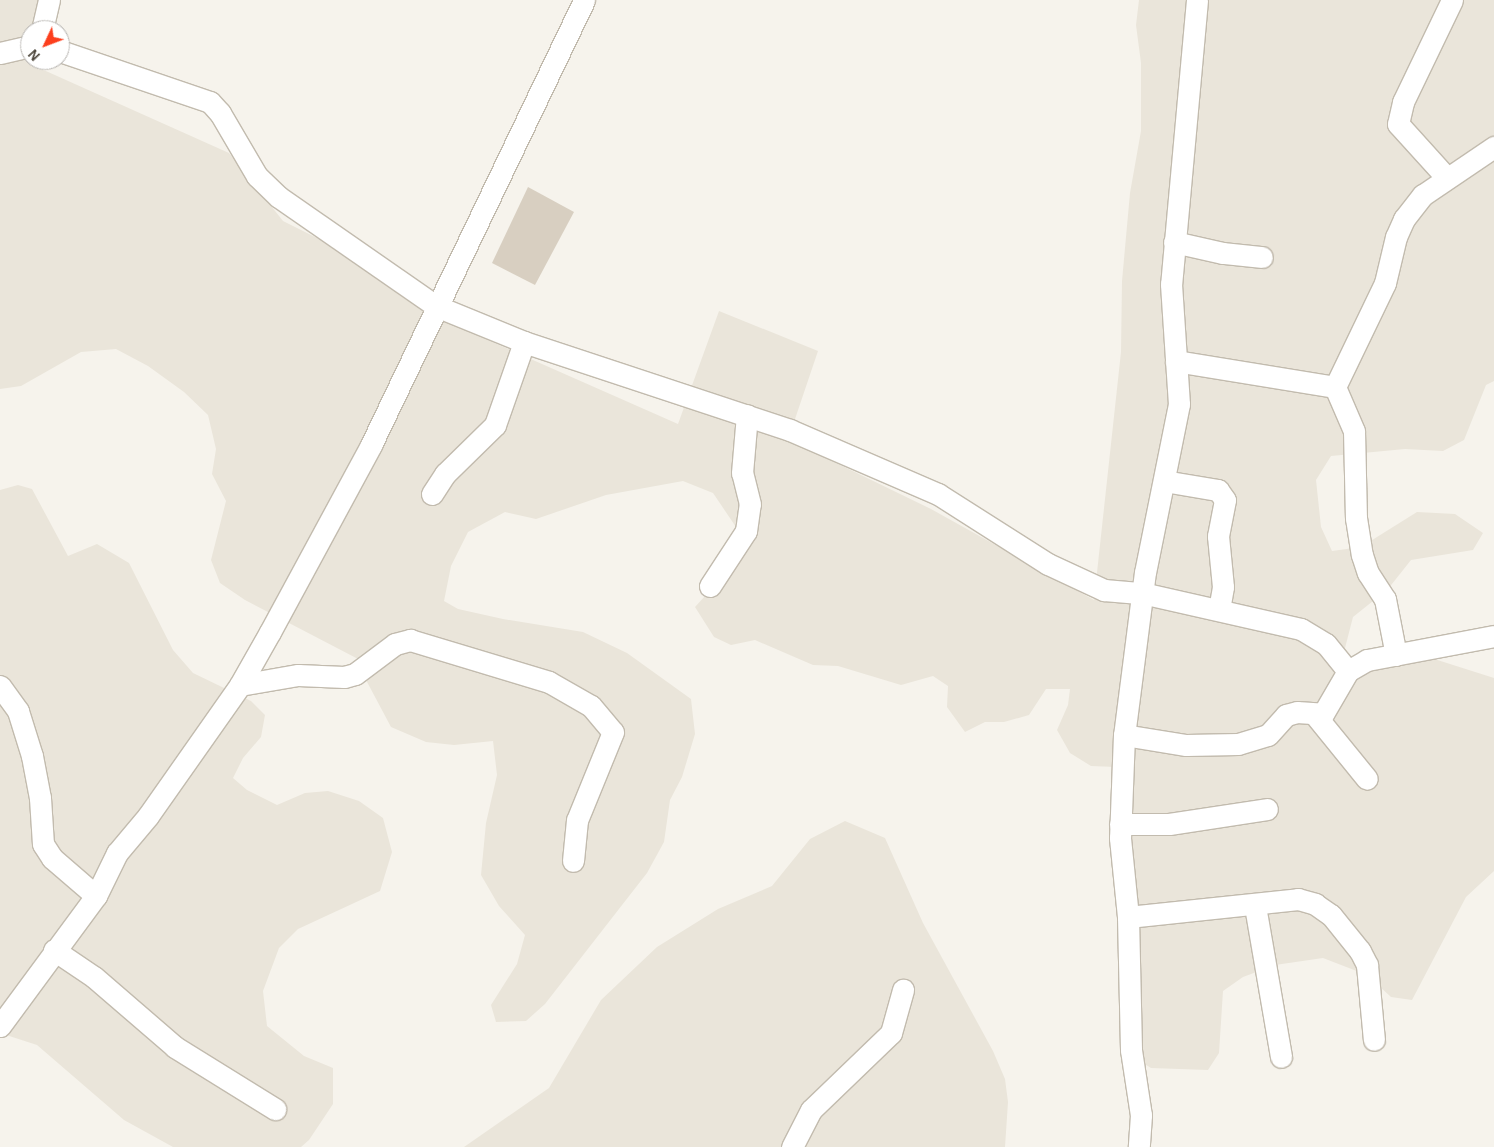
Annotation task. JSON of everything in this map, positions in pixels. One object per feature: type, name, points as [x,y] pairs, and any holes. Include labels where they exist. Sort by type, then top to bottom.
[{"type":"street","points":[[44,20],[49,0]]},
{"type":"street","points":[[0,1026],[54,950],[96,896],[117,853],[148,816],[240,685],[311,560],[371,445],[584,0]]},
{"type":"street","points":[[1139,1147],[1141,1115],[1131,1050],[1128,917],[1120,824],[1124,735],[1142,593],[1179,404],[1171,284],[1196,0]]},
{"type":"street","points":[[1447,178],[1398,124],[1403,102],[1452,0]]},
{"type":"street","points":[[0,53],[20,48]]},
{"type":"street","points":[[70,54],[210,102],[220,113],[257,176],[279,197],[436,306],[524,342],[790,430],[938,494],[1048,564],[1104,590],[1142,593],[1301,629],[1326,644],[1348,671]]},
{"type":"street","points":[[1396,655],[1385,599],[1368,573],[1362,555],[1356,518],[1354,431],[1335,387],[1385,283],[1396,237],[1404,219],[1423,195],[1494,147]]},
{"type":"street","points":[[1174,242],[1223,253],[1262,257]]},
{"type":"street","points":[[432,494],[444,474],[495,425],[524,342]]},
{"type":"street","points":[[1176,361],[1335,387]]},
{"type":"street","points":[[710,586],[746,531],[750,504],[742,473],[747,415]]},
{"type":"street","points":[[1164,481],[1218,490],[1225,500],[1218,536],[1223,587],[1219,610]]},
{"type":"street","points":[[1124,735],[1186,745],[1238,744],[1268,735],[1286,715],[1297,712],[1315,715],[1323,714],[1328,709],[1348,671],[1367,660],[1494,636]]},
{"type":"street","points":[[240,685],[298,676],[344,677],[355,674],[396,644],[410,640],[549,682],[591,706],[613,732],[577,820],[574,861]]},
{"type":"street","points":[[0,686],[18,711],[32,756],[40,798],[43,844],[52,858],[96,896]]},
{"type":"street","points":[[1315,715],[1367,780]]},
{"type":"street","points":[[1120,824],[1169,824],[1267,809]]},
{"type":"street","points":[[1128,917],[1255,906],[1298,899],[1314,904],[1331,915],[1360,951],[1367,965],[1374,1040]]},
{"type":"street","points":[[1255,906],[1281,1057]]},
{"type":"street","points":[[54,950],[94,977],[175,1047],[275,1109]]},
{"type":"street","points":[[792,1147],[811,1110],[891,1033],[903,990]]},
{"type":"shaded area","points":[[0,0],[39,0],[36,20],[20,20],[20,70],[44,70],[229,153],[283,221],[327,243],[447,322],[678,424],[719,311],[818,351],[794,422],[795,443],[931,509],[1094,600],[1121,352],[1122,281],[1130,193],[1141,131],[1141,63],[1136,25],[1139,0],[1494,0],[1494,381],[1486,385],[1464,440],[1443,451],[1405,449],[1331,456],[1316,480],[1321,527],[1332,551],[1361,547],[1417,512],[1455,514],[1483,533],[1473,550],[1411,560],[1388,589],[1353,617],[1345,648],[1346,664],[1369,671],[1428,657],[1494,678],[1494,871],[1466,897],[1412,1000],[1391,997],[1367,975],[1323,958],[1275,965],[1243,977],[1223,991],[1219,1053],[1208,1070],[1151,1068],[1132,1056],[1116,767],[1091,766],[1070,753],[1057,730],[1068,705],[1070,689],[1046,689],[1029,715],[1004,722],[985,722],[965,732],[947,707],[948,686],[933,676],[901,685],[838,666],[813,665],[755,640],[731,645],[714,637],[695,607],[716,584],[735,553],[736,527],[713,493],[683,481],[606,495],[536,519],[505,512],[468,532],[451,566],[444,601],[458,609],[503,619],[583,632],[627,653],[691,699],[695,734],[682,777],[670,800],[664,842],[647,873],[545,1004],[526,1021],[496,1022],[491,1005],[517,964],[525,935],[499,906],[481,875],[486,823],[497,775],[493,741],[454,745],[426,742],[391,727],[366,680],[360,660],[245,600],[220,583],[211,560],[226,501],[212,474],[216,449],[208,415],[184,392],[148,366],[116,349],[81,352],[21,386],[0,389]]},
{"type":"shaded area","points":[[18,485],[32,489],[68,556],[97,544],[129,563],[173,650],[193,673],[251,701],[265,715],[261,737],[243,758],[233,778],[247,790],[277,805],[305,793],[328,791],[359,801],[383,818],[392,852],[380,891],[298,929],[279,948],[263,991],[267,1026],[304,1056],[333,1068],[333,1104],[309,1140],[301,1147],[173,1147],[124,1120],[37,1045],[0,1033],[0,490]]},
{"type":"shaded area","points":[[845,821],[885,838],[923,923],[993,1051],[1005,1079],[1008,1102],[1005,1147],[464,1147],[549,1088],[601,1000],[657,947],[718,909],[772,886],[810,839]]},
{"type":"building","points":[[528,187],[574,212],[535,285],[492,263]]}]
